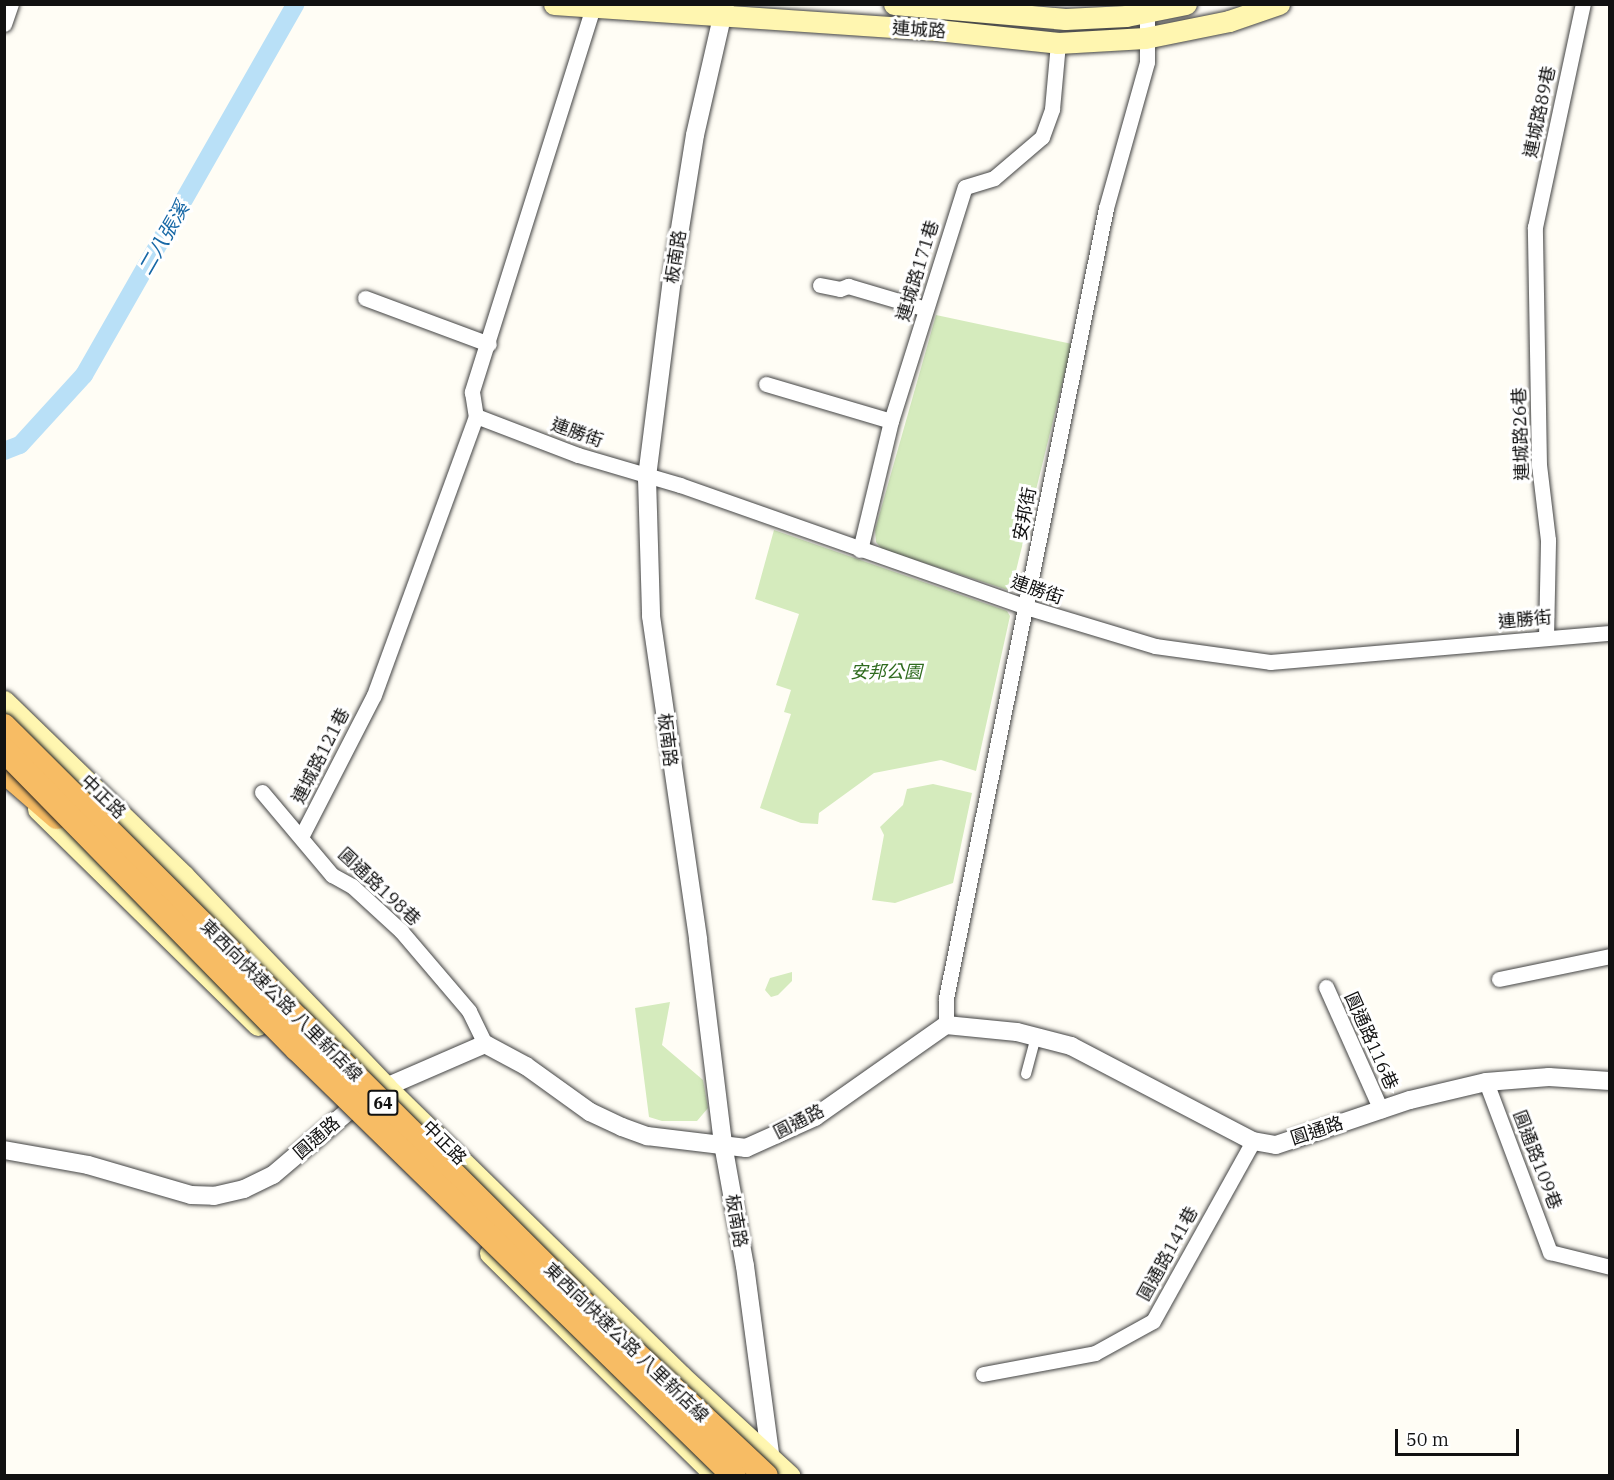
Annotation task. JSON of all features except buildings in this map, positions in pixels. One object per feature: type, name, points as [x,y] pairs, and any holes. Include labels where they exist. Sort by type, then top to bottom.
[{"type":"highway","name":"東西向快速公路 八里新店線","points":[[4,726],[593,1313],[770,1470]]},
{"type":"highway","name":"東西向快速公路 八里新店線","points":[[4,750],[597,1346],[734,1476]]},
{"type":"highway","points":[[4,771],[115,864]]},
{"type":"main road","name":"連城路","points":[[554,4],[724,10],[1058,43],[1145,38],[1229,21],[1279,4]]},
{"type":"main road","name":"連城路","points":[[894,4],[1065,19],[1147,13],[1186,4]]},
{"type":"main road","name":"中正路","points":[[4,701],[216,909],[386,1087],[680,1375],[770,1470],[790,1476]]},
{"type":"main road","name":"中正路","points":[[4,737],[312,1053],[365,1100],[662,1394],[750,1476]]},
{"type":"main road","points":[[4,776],[716,1476]]},
{"type":"street","points":[[4,24],[11,4]]},
{"type":"street","name":"連城路89巷","points":[[1535,227],[1583,4]]},
{"type":"street","points":[[476,416],[472,392],[594,6]]},
{"type":"street","name":"板南路","points":[[724,10],[695,135],[672,279],[647,478],[651,616],[770,1470]]},
{"type":"street","name":"安邦街","points":[[946,1025],[946,998],[1106,208],[1147,62],[1145,38],[1147,13]]},
{"type":"street","name":"連城路171巷","points":[[860,550],[891,421],[965,187],[994,178],[1042,137],[1052,109],[1058,43]]},
{"type":"street","name":"連城路26巷","points":[[1535,227],[1539,465],[1548,540],[1546,638]]},
{"type":"street","points":[[820,285],[840,289],[848,286],[926,309]]},
{"type":"street","points":[[365,298],[489,344]]},
{"type":"street","points":[[766,384],[891,421]]},
{"type":"street","name":"連勝街","points":[[476,416],[647,478],[680,485],[1026,607],[1155,646],[1270,662],[1610,633]]},
{"type":"street","name":"連城路121巷","points":[[302,835],[374,695],[476,416]]},
{"type":"street","name":"圓通路198巷","points":[[262,792],[302,835],[332,874],[352,886],[400,931],[469,1011],[485,1044]]},
{"type":"street","points":[[1499,980],[1610,956]]},
{"type":"street","name":"圓通路116巷","points":[[1326,987],[1381,1110]]},
{"type":"street","name":"圓通路","points":[[4,1150],[88,1165],[191,1195],[214,1196],[244,1189],[273,1175],[346,1113],[386,1087],[485,1044],[526,1066],[590,1112],[647,1136],[746,1148],[815,1117],[946,1025],[1036,1036],[1071,1046],[1253,1141],[1276,1145],[1381,1110],[1486,1082],[1549,1077],[1610,1081]]},
{"type":"street","points":[[1026,1074],[1036,1036]]},
{"type":"street","name":"圓通路109巷","points":[[1486,1082],[1550,1252],[1610,1267]]},
{"type":"street","name":"圓通路141巷","points":[[983,1374],[1095,1353],[1153,1321],[1253,1141]]},
{"type":"green space","points":[[936,315],[1072,344],[1011,591],[882,549],[876,542],[875,530]]},
{"type":"green space","name":"安邦公園","points":[[774,530],[1007,611],[1010,616],[976,771],[941,760],[874,773],[819,813],[818,824],[801,823],[760,808],[791,714],[784,712],[791,690],[776,685],[799,614],[755,599]]},
{"type":"green space","points":[[933,784],[972,793],[953,883],[895,903],[872,900],[884,835],[880,827],[903,805],[907,789]]},
{"type":"green space","points":[[792,972],[792,981],[778,995],[771,997],[765,990],[770,978]]},
{"type":"green space","points":[[670,1002],[662,1045],[703,1080],[708,1108],[697,1121],[662,1121],[649,1117],[635,1008]]},
{"type":"waterway","name":"二八張溪","points":[[4,451],[20,445],[84,375],[296,4]]}]
